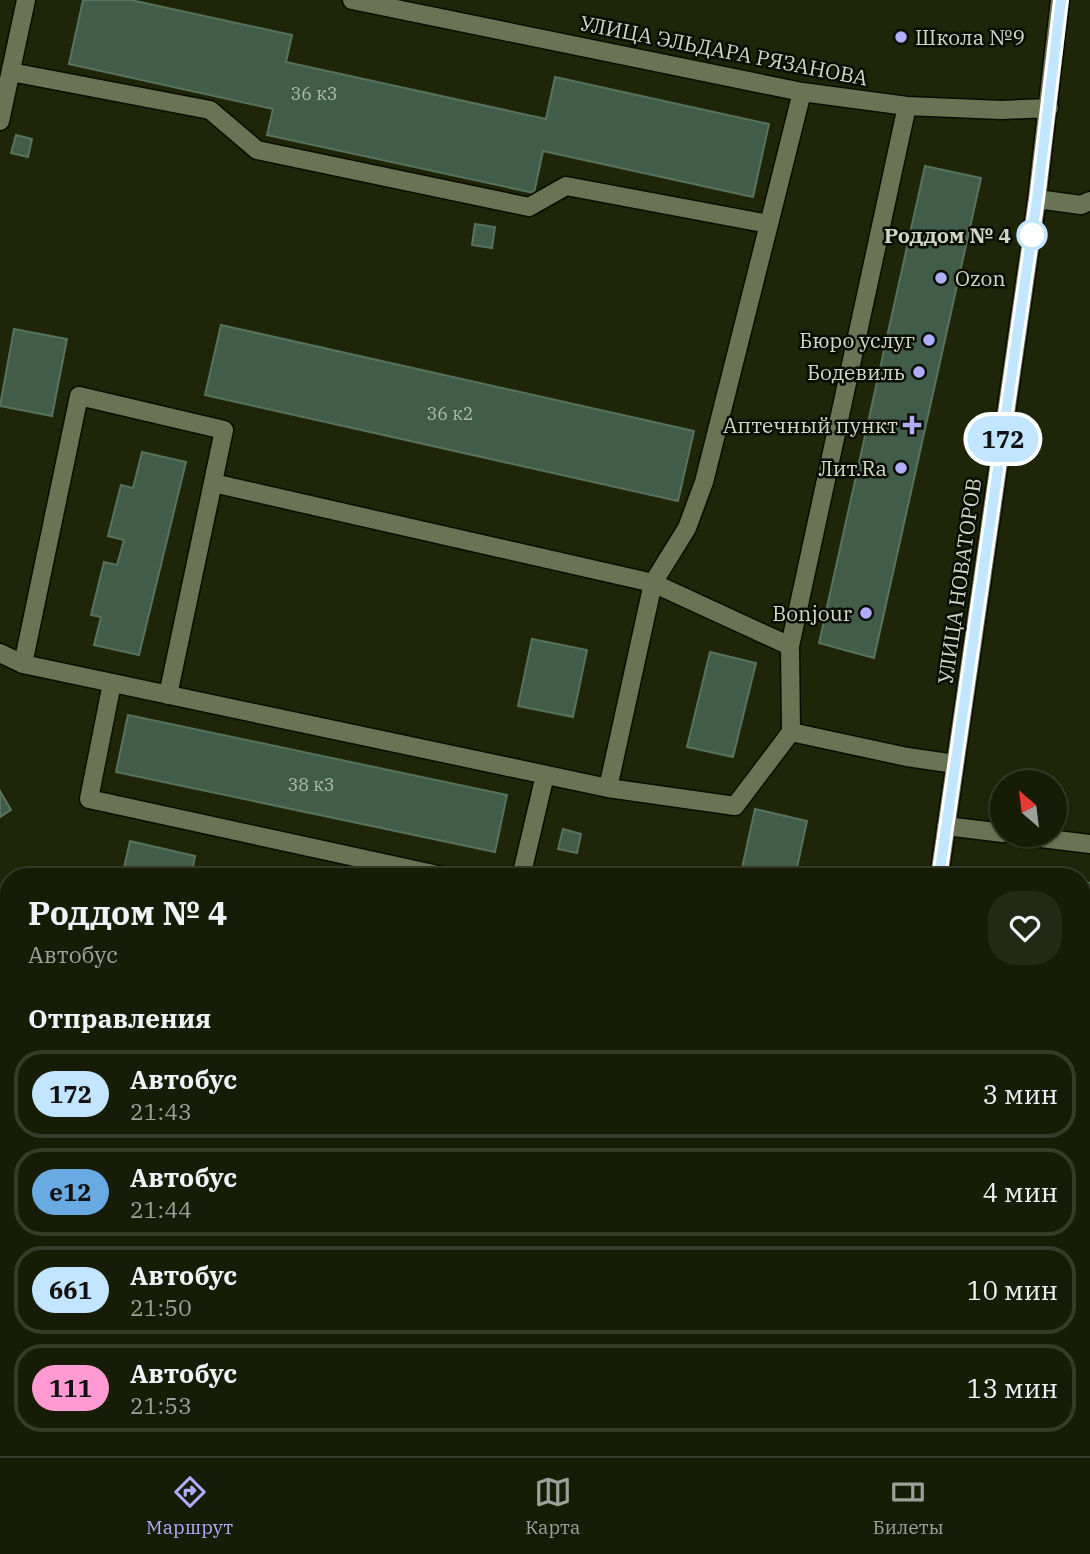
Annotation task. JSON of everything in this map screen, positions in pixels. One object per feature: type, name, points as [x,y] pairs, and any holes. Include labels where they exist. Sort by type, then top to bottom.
[{"type":"street","points":[[0,121],[26,0]]},
{"type":"street","name":"УЛИЦА ЭЛЬДАРА РЯЗАНОВА","points":[[352,0],[406,5],[799,91],[908,106],[1001,110],[1049,108]]},
{"type":"street","name":"УЛИЦА НОВАТОРОВ","points":[[940,868],[1037,199],[1060,0]]},
{"type":"street","points":[[10,72],[211,110],[257,150],[529,207],[566,186],[769,223]]},
{"type":"street","points":[[608,788],[653,583],[687,528],[704,482],[799,91]]},
{"type":"street","points":[[0,653],[23,664],[545,775],[608,788],[736,806],[790,732],[790,646],[908,106]]},
{"type":"street","points":[[1037,199],[1081,205],[1090,201]]},
{"type":"street","points":[[23,664],[79,396],[224,430],[168,695]]},
{"type":"street","points":[[213,483],[653,583],[790,646]]},
{"type":"street","points":[[113,683],[89,799],[406,868]]},
{"type":"street","points":[[790,732],[907,757],[955,764]]},
{"type":"street","points":[[523,868],[545,775]]},
{"type":"street","points":[[946,826],[990,831]]},
{"type":"street","points":[[1068,841],[1090,844]]},
{"type":"building","points":[[83,0],[131,0],[292,35],[286,62],[546,119],[555,77],[769,124],[753,197],[543,151],[534,193],[267,135],[273,109],[69,64]]},
{"type":"building","points":[[16,135],[32,139],[28,157],[11,153]]},
{"type":"building","points":[[925,166],[981,178],[874,658],[819,643]]},
{"type":"building","points":[[475,224],[495,227],[492,248],[472,245]]},
{"type":"building","points":[[221,325],[694,431],[678,501],[205,395]]},
{"type":"building","points":[[14,329],[67,339],[52,416],[0,406]]},
{"type":"building","points":[[142,452],[186,462],[139,655],[94,645],[101,617],[91,615],[104,562],[117,565],[124,540],[108,536],[121,485],[133,488]]},
{"type":"building","points":[[532,639],[587,650],[573,717],[518,706]]},
{"type":"building","points":[[710,652],[756,663],[733,757],[687,747]]},
{"type":"building","points":[[128,715],[507,795],[495,852],[116,772]]},
{"type":"building","points":[[0,791],[11,810],[0,817]]},
{"type":"building","points":[[755,809],[807,821],[797,868],[742,868]]},
{"type":"building","points":[[563,829],[581,834],[577,853],[558,849]]},
{"type":"building","points":[[130,841],[195,856],[193,868],[124,868]]},
{"type":"bus line","name":"172","points":[[940,868],[1037,199],[1061,0]]},
{"type":"place","name":"Школа №9","points":[[901,37]]},
{"type":"place","name":"Роддом № 4","points":[[1032,235]]},
{"type":"place","name":"Ozon","points":[[941,278]]},
{"type":"place","name":"Бюро услуг","points":[[929,340]]},
{"type":"place","name":"Бодевиль","points":[[919,372]]},
{"type":"place","name":"Аптечный пункт","points":[[912,425]]},
{"type":"place","name":"Лит.Ra","points":[[901,468]]},
{"type":"place","name":"Bonjour","points":[[866,613]]}]
